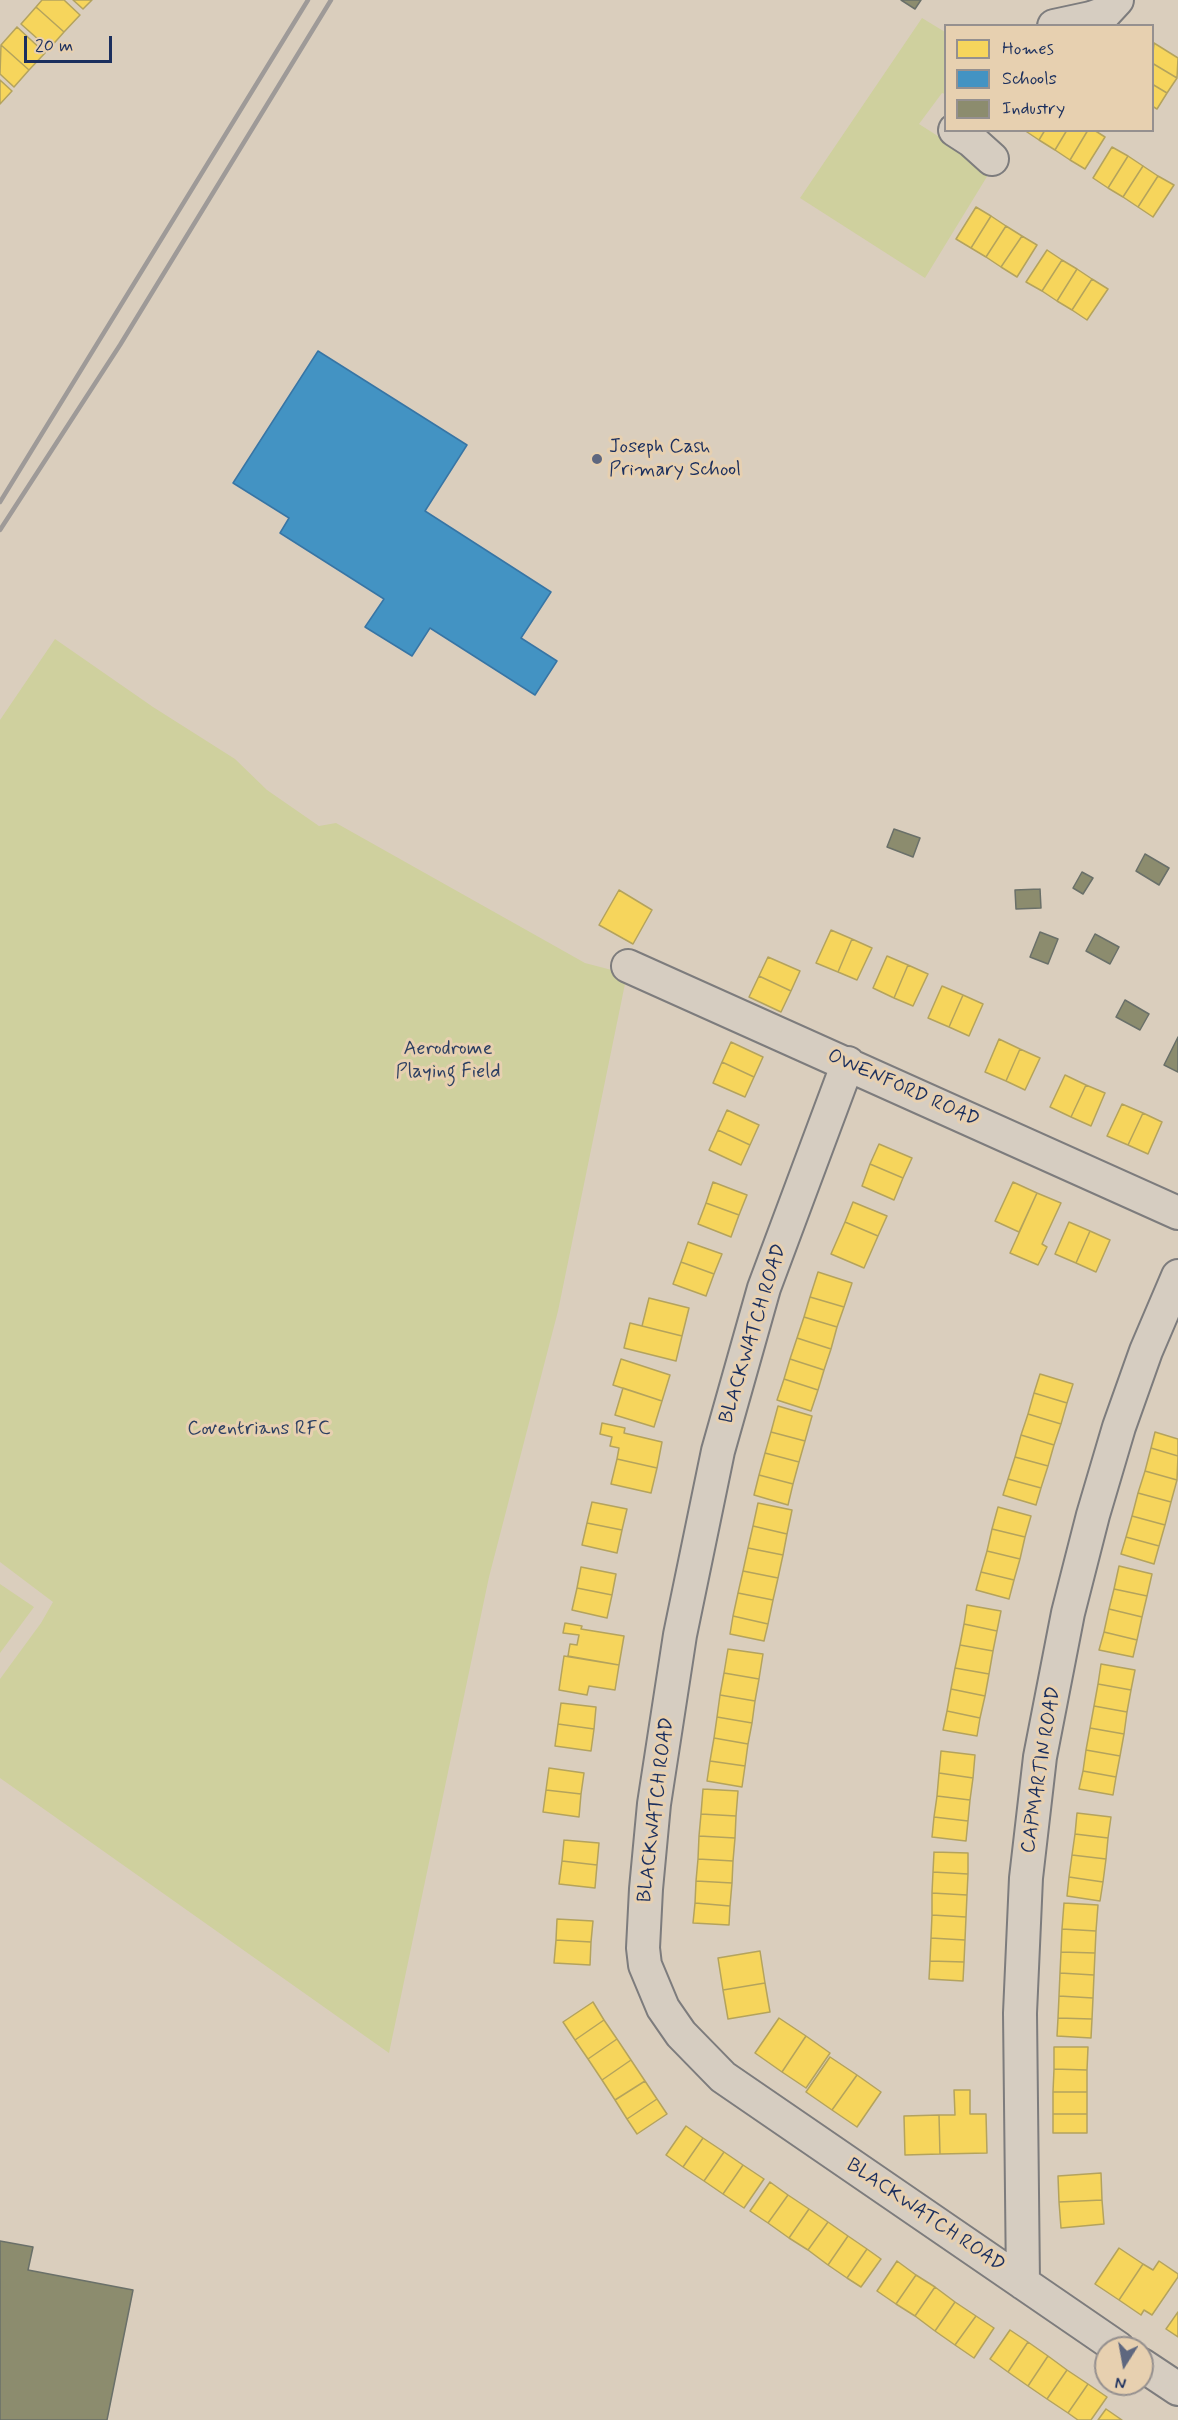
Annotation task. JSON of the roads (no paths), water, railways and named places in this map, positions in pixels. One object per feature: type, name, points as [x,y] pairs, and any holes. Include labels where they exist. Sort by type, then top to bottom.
[{"type":"street","points":[[1063,24],[1105,13],[1117,0]]},
{"type":"street","name":"OWENFORD ROAD","points":[[628,966],[1178,1213]]},
{"type":"street","name":"BLACKWATCH ROAD","points":[[848,1063],[764,1288],[718,1450],[680,1635],[654,1804],[646,1889],[643,1948],[645,1965],[663,2008],[681,2034],[723,2077],[1100,2336]]},
{"type":"street","name":"CAPMARTIN ROAD","points":[[1023,2283],[1020,2013],[1026,1878],[1040,1757],[1068,1613],[1093,1515],[1119,1427],[1146,1351],[1178,1276]]},
{"type":"street","points":[[1154,2373],[1178,2389]]},
{"type":"railway","points":[[0,502],[308,0]]},
{"type":"railway","points":[[0,530],[120,345],[331,0]]},
{"type":"place","name":"Joseph Cash Primary School","points":[[597,459]]},
{"type":"park label","name":"Aerodrome Playing Field","points":[[448,1062]]},
{"type":"park label","name":"Coventrians RFC","points":[[259,1430]]}]
